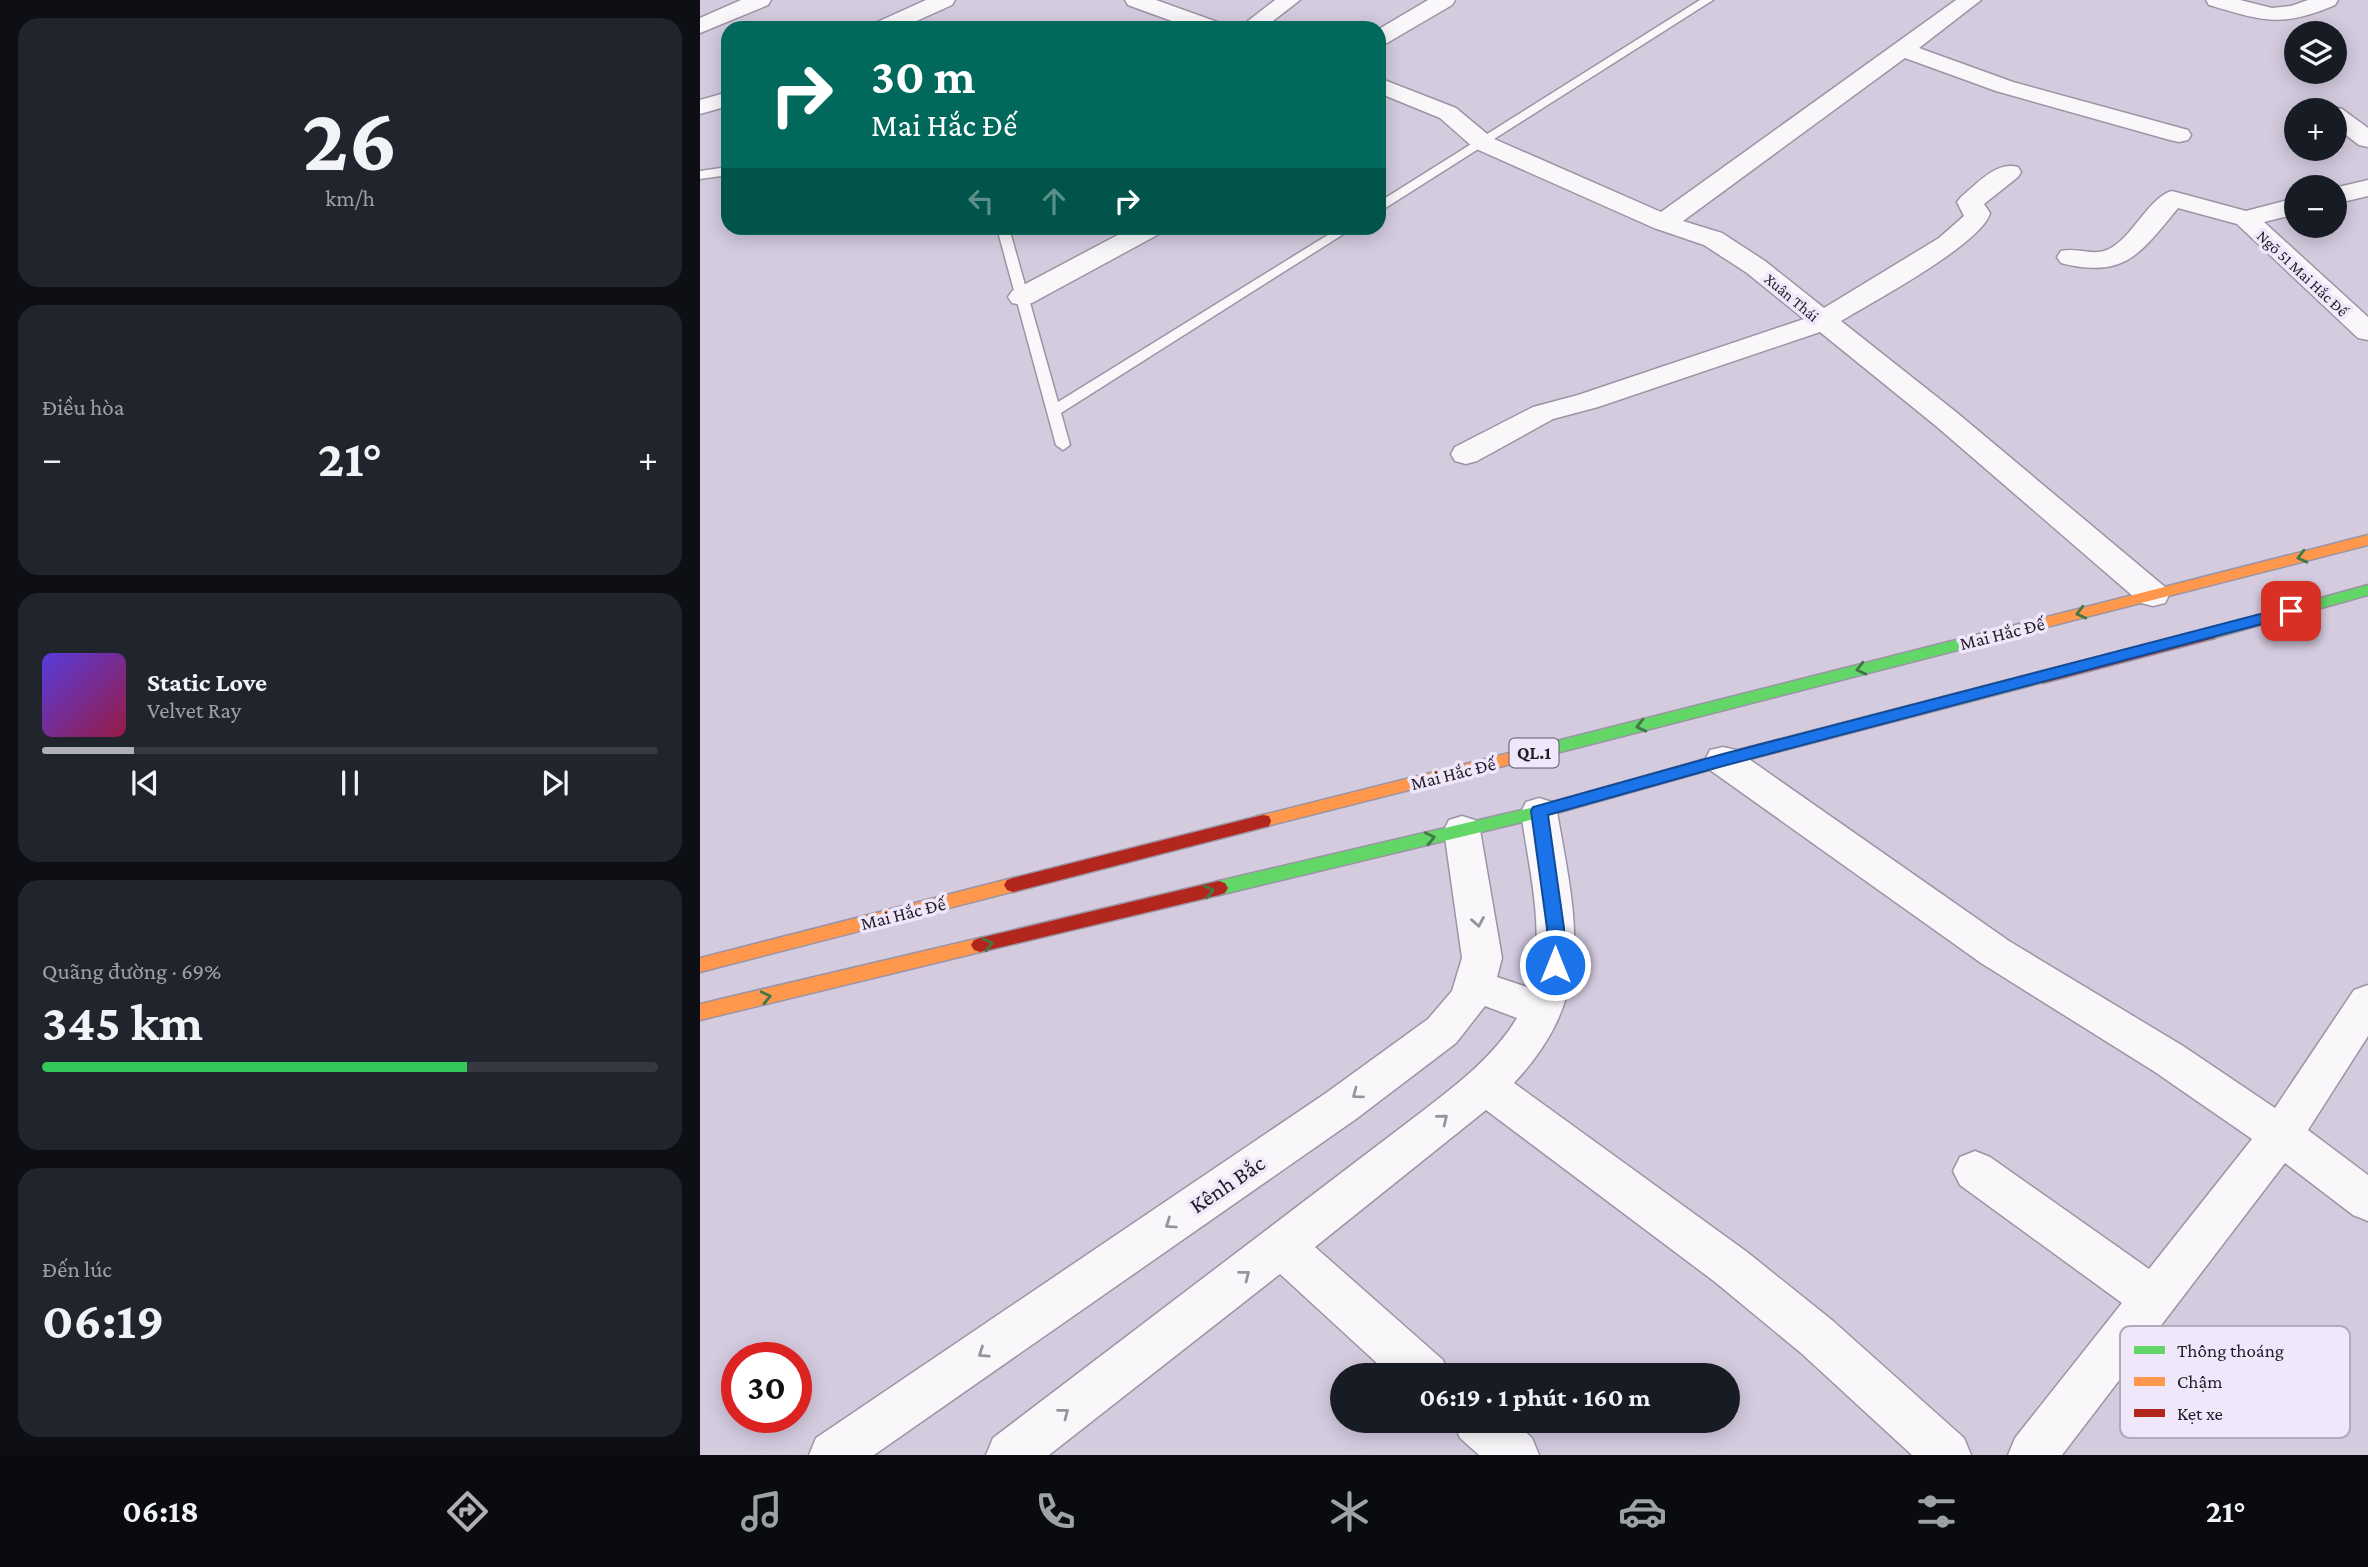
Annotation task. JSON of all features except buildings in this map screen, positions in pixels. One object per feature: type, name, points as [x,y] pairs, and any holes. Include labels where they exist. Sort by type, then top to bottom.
[{"type":"main road","name":"Mai Hắc Đế","points":[[700,965],[2368,540]]},
{"type":"main road","points":[[700,1012],[1539,811],[2368,590]]},
{"type":"street","points":[[700,26],[760,0]]},
{"type":"street","points":[[898,21],[944,0]]},
{"type":"street","points":[[1136,0],[1152,16],[1177,21]]},
{"type":"street","points":[[1260,21],[1289,0]]},
{"type":"street","points":[[1386,34],[1444,0]]},
{"type":"street","points":[[1663,223],[1970,0]]},
{"type":"street","points":[[2217,0],[2270,16],[2285,16],[2327,0]]},
{"type":"street","points":[[1902,49],[2010,89],[2179,135]]},
{"type":"street","name":"Xuân Thái","points":[[1386,89],[1448,113],[1483,143],[1663,223],[1713,239],[1756,267],[1946,419],[2153,595]]},
{"type":"street","points":[[701,109],[721,102]]},
{"type":"street","points":[[2347,124],[2368,140]]},
{"type":"street","points":[[1466,454],[1543,413],[1588,401],[1821,321],[1948,244],[1976,218],[1977,213],[1970,202],[2009,172]]},
{"type":"street","points":[[2347,193],[2368,188]]},
{"type":"street","points":[[2070,257],[2090,263],[2126,252],[2172,199],[2245,219]]},
{"type":"street","name":"Ngõ 51 Mai Hắc Đế","points":[[2245,219],[2284,209]]},
{"type":"street","name":"Ngõ 51 Mai Hắc Đế","points":[[2245,219],[2368,332]]},
{"type":"street","points":[[1022,297],[1137,235]]},
{"type":"street","points":[[1723,760],[1995,952],[2169,1059],[2281,1135],[2368,1201]]},
{"type":"street","points":[[1010,1455],[1282,1247],[1485,1085],[1520,1048],[1543,1010],[1555,965],[1555,928],[1539,811]]},
{"type":"street","name":"Kênh Bắc","points":[[833,1455],[1341,1106],[1442,1031],[1466,1003],[1475,986],[1482,958],[1462,830]]},
{"type":"street","points":[[1475,986],[1543,1010]]},
{"type":"street","points":[[2132,1326],[2281,1135],[2368,1002]]},
{"type":"street","points":[[1485,1085],[1731,1267],[1817,1337],[1947,1455]]},
{"type":"street","points":[[1975,1171],[2153,1299]]},
{"type":"street","points":[[1282,1247],[1411,1363]]},
{"type":"street","points":[[2032,1455],[2120,1342]]},
{"type":"street","points":[[1489,1433],[1514,1455]]},
{"type":"lane","points":[[1386,204],[1708,0]]},
{"type":"lane","points":[[700,175],[721,172]]},
{"type":"lane","points":[[1005,235],[1063,445]]},
{"type":"lane","points":[[1054,411],[1336,235]]},
{"type":"traffic: fast","points":[[2210,634],[2368,590]]},
{"type":"traffic: fast","points":[[1537,752],[2031,626]]},
{"type":"traffic: fast","points":[[1219,888],[1539,812],[1723,760],[2043,677]]},
{"type":"traffic: slow","points":[[2031,626],[2368,540]]},
{"type":"traffic: slow","points":[[1263,821],[1537,752]]},
{"type":"traffic: slow","points":[[700,965],[1013,885]]},
{"type":"traffic: slow","points":[[700,1012],[980,945]]},
{"type":"traffic: jam","points":[[2043,677],[2210,634]]},
{"type":"traffic: jam","points":[[1013,885],[1263,821]]},
{"type":"traffic: jam","points":[[980,945],[1219,888]]},
{"type":"route","points":[[1555,965],[1555,928],[1539,811],[2291,611]]}]
